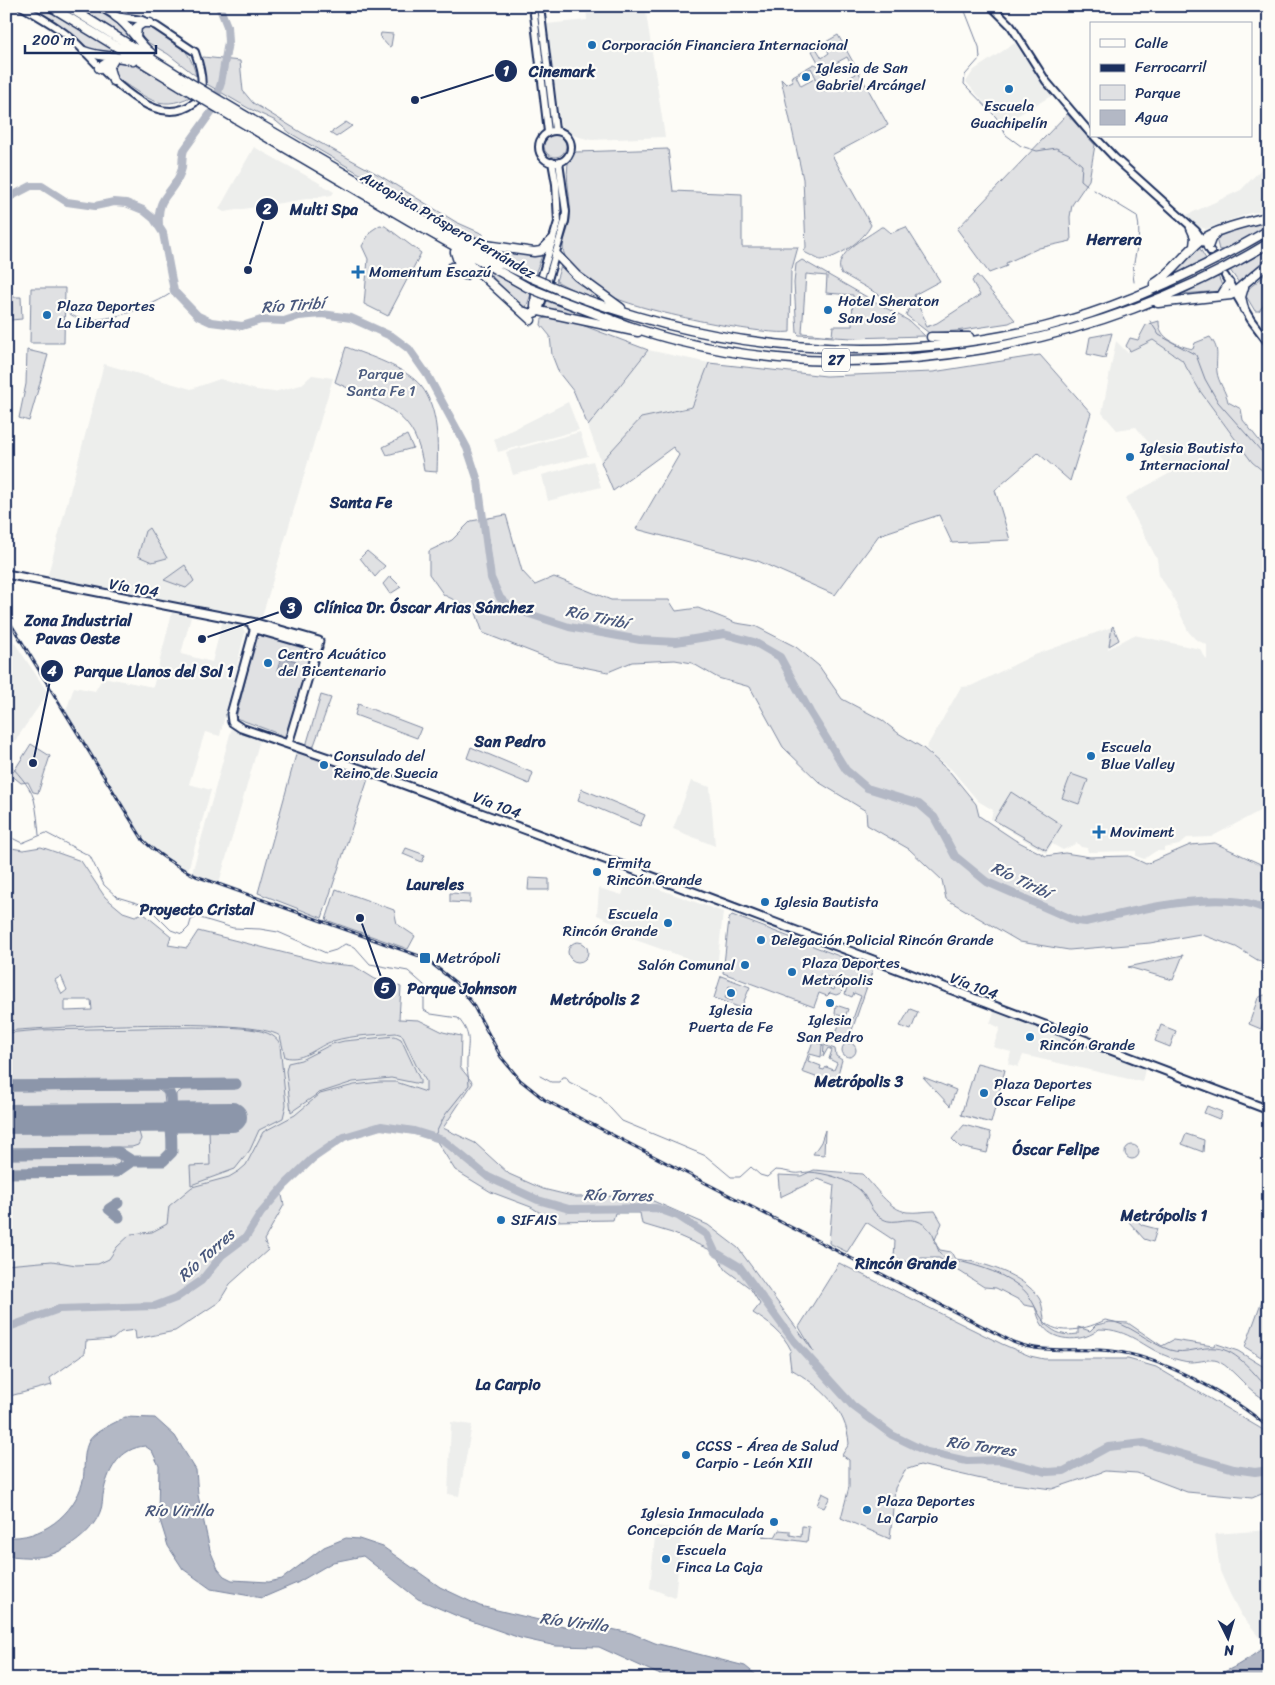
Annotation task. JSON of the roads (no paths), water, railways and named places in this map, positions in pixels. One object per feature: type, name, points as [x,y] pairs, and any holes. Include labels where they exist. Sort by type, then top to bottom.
[{"type":"highway","name":"Autopista Próspero Fernández","points":[[50,6],[173,81],[184,82]]},
{"type":"highway","name":"Autopista Próspero Fernández","points":[[67,6],[184,82],[410,221],[527,287],[668,338],[764,355],[839,360],[895,359],[975,350],[1015,343],[1087,326],[1178,291],[1269,242]]},
{"type":"highway","points":[[115,16],[127,25],[144,48],[184,82]]},
{"type":"highway","points":[[136,37],[136,30],[140,24],[150,23]]},
{"type":"highway","points":[[84,51],[115,58],[128,58],[173,81]]},
{"type":"highway","points":[[99,68],[115,58]]},
{"type":"highway","points":[[113,81],[109,68],[115,58]]},
{"type":"highway","name":"Autopista Próspero Fernández","points":[[238,115],[484,255],[530,277],[596,304],[667,326],[739,340],[835,350],[922,346],[1006,335],[1044,327],[1124,300],[1200,268],[1269,230]]},
{"type":"highway","points":[[1124,300],[1164,278],[1202,239],[1269,216]]},
{"type":"highway","points":[[410,221],[463,257],[518,310],[535,316],[551,314],[668,338]]},
{"type":"highway","points":[[431,224],[479,244],[508,248],[541,251],[552,240]]},
{"type":"highway","points":[[1192,228],[1195,237],[1194,246]]},
{"type":"highway","points":[[1209,249],[1211,238],[1218,232]]},
{"type":"highway","points":[[452,267],[458,267],[459,264],[455,252]]},
{"type":"highway","points":[[556,254],[577,276],[614,305],[667,326]]},
{"type":"highway","points":[[463,257],[465,275]]},
{"type":"highway","points":[[1122,313],[1170,300],[1221,296],[1234,293],[1269,263]]},
{"type":"highway","points":[[1221,296],[1227,280]]},
{"type":"highway","points":[[1244,309],[1241,297],[1245,285]]},
{"type":"highway","points":[[535,316],[536,294]]},
{"type":"highway","points":[[932,337],[1006,335]]},
{"type":"main road","name":"Vía 104","points":[[6,576],[255,626],[319,641],[288,744]]},
{"type":"main road","name":"Vía 104","points":[[255,626],[231,720],[241,728],[694,894],[811,940],[1269,1110]]},
{"type":"street","points":[[21,6],[62,32],[84,51],[113,81],[156,108],[180,109],[197,100],[201,90],[201,71],[195,52],[150,23],[115,16],[99,6]]},
{"type":"street","points":[[533,6],[548,132]]},
{"type":"street","points":[[540,6],[555,130]]},
{"type":"street","points":[[991,6],[1011,26],[1046,81],[1090,133]]},
{"type":"street","points":[[555,130],[567,136],[571,144],[568,156],[559,162],[552,162],[541,155],[538,148],[540,139],[548,132],[555,130]]},
{"type":"street","points":[[1095,138],[1119,163],[1192,228],[1209,249]]},
{"type":"street","points":[[536,294],[556,230],[558,212],[552,162]]},
{"type":"street","points":[[535,316],[556,254],[566,212],[559,162]]},
{"type":"street","points":[[1227,280],[1244,309],[1269,344]]},
{"type":"water","points":[[281,657],[296,661],[293,674],[277,670]]},
{"type":"water","name":"Río Virilla","points":[[125,1417],[155,1418],[175,1436],[196,1470],[198,1495],[210,1550],[218,1569],[224,1576],[232,1580],[269,1582],[282,1579],[324,1547],[346,1538],[359,1539],[383,1547],[440,1587],[480,1606],[564,1626],[606,1628],[631,1633],[655,1643],[745,1666],[761,1679],[669,1679],[599,1647],[556,1646],[520,1638],[457,1616],[418,1599],[363,1556],[333,1562],[297,1583],[262,1598],[211,1589],[183,1569],[168,1546],[158,1514],[159,1466],[152,1451],[145,1446],[129,1451],[117,1460],[106,1482],[101,1510],[96,1520],[90,1529],[74,1543],[46,1556],[6,1556],[6,1537],[19,1537],[43,1530],[54,1523],[72,1505],[83,1481],[85,1452],[88,1443],[99,1431]]},
{"type":"water","points":[[1269,1644],[1269,1679],[1182,1679],[1209,1676],[1229,1670]]},
{"type":"waterway","points":[[159,224],[162,201],[180,174],[184,150],[212,111],[221,83],[228,42],[227,26],[219,6]]},
{"type":"waterway","points":[[963,6],[979,47],[980,58],[965,75],[964,84],[996,117],[1006,135],[1021,146],[1037,151],[1056,148],[1069,154],[1082,165],[1081,180],[1087,185]]},
{"type":"waterway","name":"Río Tiribí","points":[[6,199],[31,186],[42,186],[67,202],[95,206],[114,202],[126,203],[143,210],[154,219],[163,233],[174,291],[198,316],[211,322],[242,326],[261,320],[284,321],[299,316],[322,314],[351,318],[393,337],[409,349],[428,376],[467,448],[478,481],[491,578],[500,598],[511,608],[569,627],[640,640],[676,642],[724,634],[754,642],[780,657],[810,712],[846,770],[867,788],[919,804],[934,817],[955,856],[987,882],[1076,921],[1086,922],[1153,907],[1204,901],[1228,901],[1250,904],[1269,911]]},
{"type":"waterway","points":[[1094,190],[1137,216],[1139,234],[1133,267],[1134,282]]},
{"type":"waterway","points":[[70,314],[80,319],[107,318],[153,303],[174,291]]},
{"type":"waterway","points":[[1150,321],[1159,335],[1196,355],[1205,379],[1218,402],[1269,460]]},
{"type":"waterway","points":[[6,760],[22,778],[32,794],[36,808],[39,835]]},
{"type":"waterway","points":[[6,835],[22,843],[46,833],[90,856],[104,885],[117,897],[147,906],[171,930],[182,934],[189,927],[191,920],[197,917],[233,928],[278,932],[326,953],[336,950],[345,944],[355,947],[370,964],[408,971],[424,985],[424,1010],[431,1014],[458,1018],[468,1038],[467,1063],[469,1085],[445,1115],[434,1137]]},
{"type":"waterway","points":[[540,1076],[551,1082],[559,1082],[563,1077],[566,1077],[569,1082],[601,1098],[622,1121],[706,1156],[731,1177],[740,1177],[751,1167],[760,1175],[767,1177],[775,1170],[796,1173],[809,1172],[829,1175],[843,1180],[860,1190],[872,1210],[883,1219],[888,1221],[913,1220],[923,1224],[934,1237],[938,1250],[944,1258],[993,1271],[1011,1280],[1030,1298],[1043,1320],[1056,1329],[1073,1330],[1091,1326],[1105,1320],[1122,1325],[1170,1350],[1181,1352],[1210,1348],[1224,1350],[1232,1353],[1246,1364],[1269,1390]]},
{"type":"waterway","name":"Río Torres","points":[[6,1328],[59,1309],[155,1306],[176,1298],[201,1281],[222,1255],[246,1237],[261,1213],[286,1184],[312,1159],[344,1137],[381,1126],[414,1131],[443,1140],[488,1177],[538,1200],[569,1209],[656,1208],[678,1216],[707,1235],[715,1252],[740,1267],[794,1341],[853,1406],[892,1435],[927,1452],[967,1461],[1000,1460],[1047,1472],[1064,1471],[1108,1447],[1144,1443],[1234,1469],[1255,1472],[1269,1470]]},
{"type":"tunnel","points":[[1211,252],[1225,276]]},
{"type":"railway","points":[[6,616],[143,840],[168,860],[196,876],[425,958],[456,983],[472,1003],[501,1057],[520,1080],[545,1100],[1013,1342],[1049,1350],[1112,1351],[1131,1354],[1152,1361],[1195,1379],[1216,1391],[1236,1403],[1269,1428]]},
{"type":"place","name":"Corporación Financiera Internacional","points":[[592,45]]},
{"type":"place","name":"Iglesia de San Gabriel Arcángel","points":[[806,77]]},
{"type":"place","name":"Escuela Guachipelín","points":[[1009,89]]},
{"type":"place","name":"Cinemark","points":[[415,100]]},
{"type":"place","name":"Multi Spa","points":[[248,270]]},
{"type":"place","name":"Momentum Escazú","points":[[358,272]]},
{"type":"place","name":"Hotel Sheraton San José","points":[[828,310]]},
{"type":"place","name":"Plaza Deportes La Libertad","points":[[47,315]]},
{"type":"place","name":"Iglesia Bautista Internacional","points":[[1130,457]]},
{"type":"place","name":"Clínica Dr. Óscar Arias Sánchez","points":[[202,639]]},
{"type":"place","name":"Centro Acuático del Bicentenario","points":[[268,663]]},
{"type":"place","name":"Escuela Blue Valley","points":[[1091,756]]},
{"type":"place","name":"Parque Llanos del Sol 1","points":[[33,763]]},
{"type":"place","name":"Consulado del Reino de Suecia","points":[[324,765]]},
{"type":"place","name":"Moviment","points":[[1099,832]]},
{"type":"place","name":"Ermita Rincón Grande","points":[[597,872]]},
{"type":"place","name":"Iglesia Bautista","points":[[765,902]]},
{"type":"place","name":"Parque Johnson","points":[[360,918]]},
{"type":"place","name":"Escuela Rincón Grande","points":[[668,923]]},
{"type":"place","name":"Delegación Policial Rincón Grande","points":[[761,940]]},
{"type":"place","name":"Metrópoli","points":[[425,958]]},
{"type":"place","name":"Salón Comunal","points":[[745,965]]},
{"type":"place","name":"Plaza Deportes Metrópolis","points":[[792,972]]},
{"type":"place","name":"Iglesia Puerta de Fe","points":[[731,993]]},
{"type":"place","name":"Iglesia San Pedro","points":[[830,1003]]},
{"type":"place","name":"Colegio Rincón Grande","points":[[1030,1037]]},
{"type":"place","name":"Plaza Deportes Óscar Felipe","points":[[984,1093]]},
{"type":"place","name":"SIFAIS","points":[[501,1220]]},
{"type":"place","name":"CCSS - Área de Salud Carpio - León XIII","points":[[686,1455]]},
{"type":"place","name":"Plaza Deportes La Carpio","points":[[867,1510]]},
{"type":"place","name":"Iglesia Inmaculada Concepción de María","points":[[774,1522]]},
{"type":"place","name":"Escuela Finca La Caja","points":[[666,1559]]},
{"type":"district","name":"Herrera","points":[[1114,239]]},
{"type":"district","name":"Santa Fe","points":[[361,502]]},
{"type":"district","name":"Zona Industrial Pavas Oeste","points":[[78,629]]},
{"type":"district","name":"San Pedro","points":[[510,741]]},
{"type":"district","name":"Laureles","points":[[435,884]]},
{"type":"district","name":"Proyecto Cristal","points":[[197,909]]},
{"type":"district","name":"Metrópolis 2","points":[[595,999]]},
{"type":"district","name":"Metrópolis 3","points":[[859,1081]]},
{"type":"district","name":"Óscar Felipe","points":[[1056,1149]]},
{"type":"district","name":"Metrópolis 1","points":[[1164,1215]]},
{"type":"district","name":"Rincón Grande","points":[[906,1263]]},
{"type":"district","name":"La Carpio","points":[[508,1384]]},
{"type":"park label","name":"Parque Santa Fe 1","points":[[381,382]]}]
